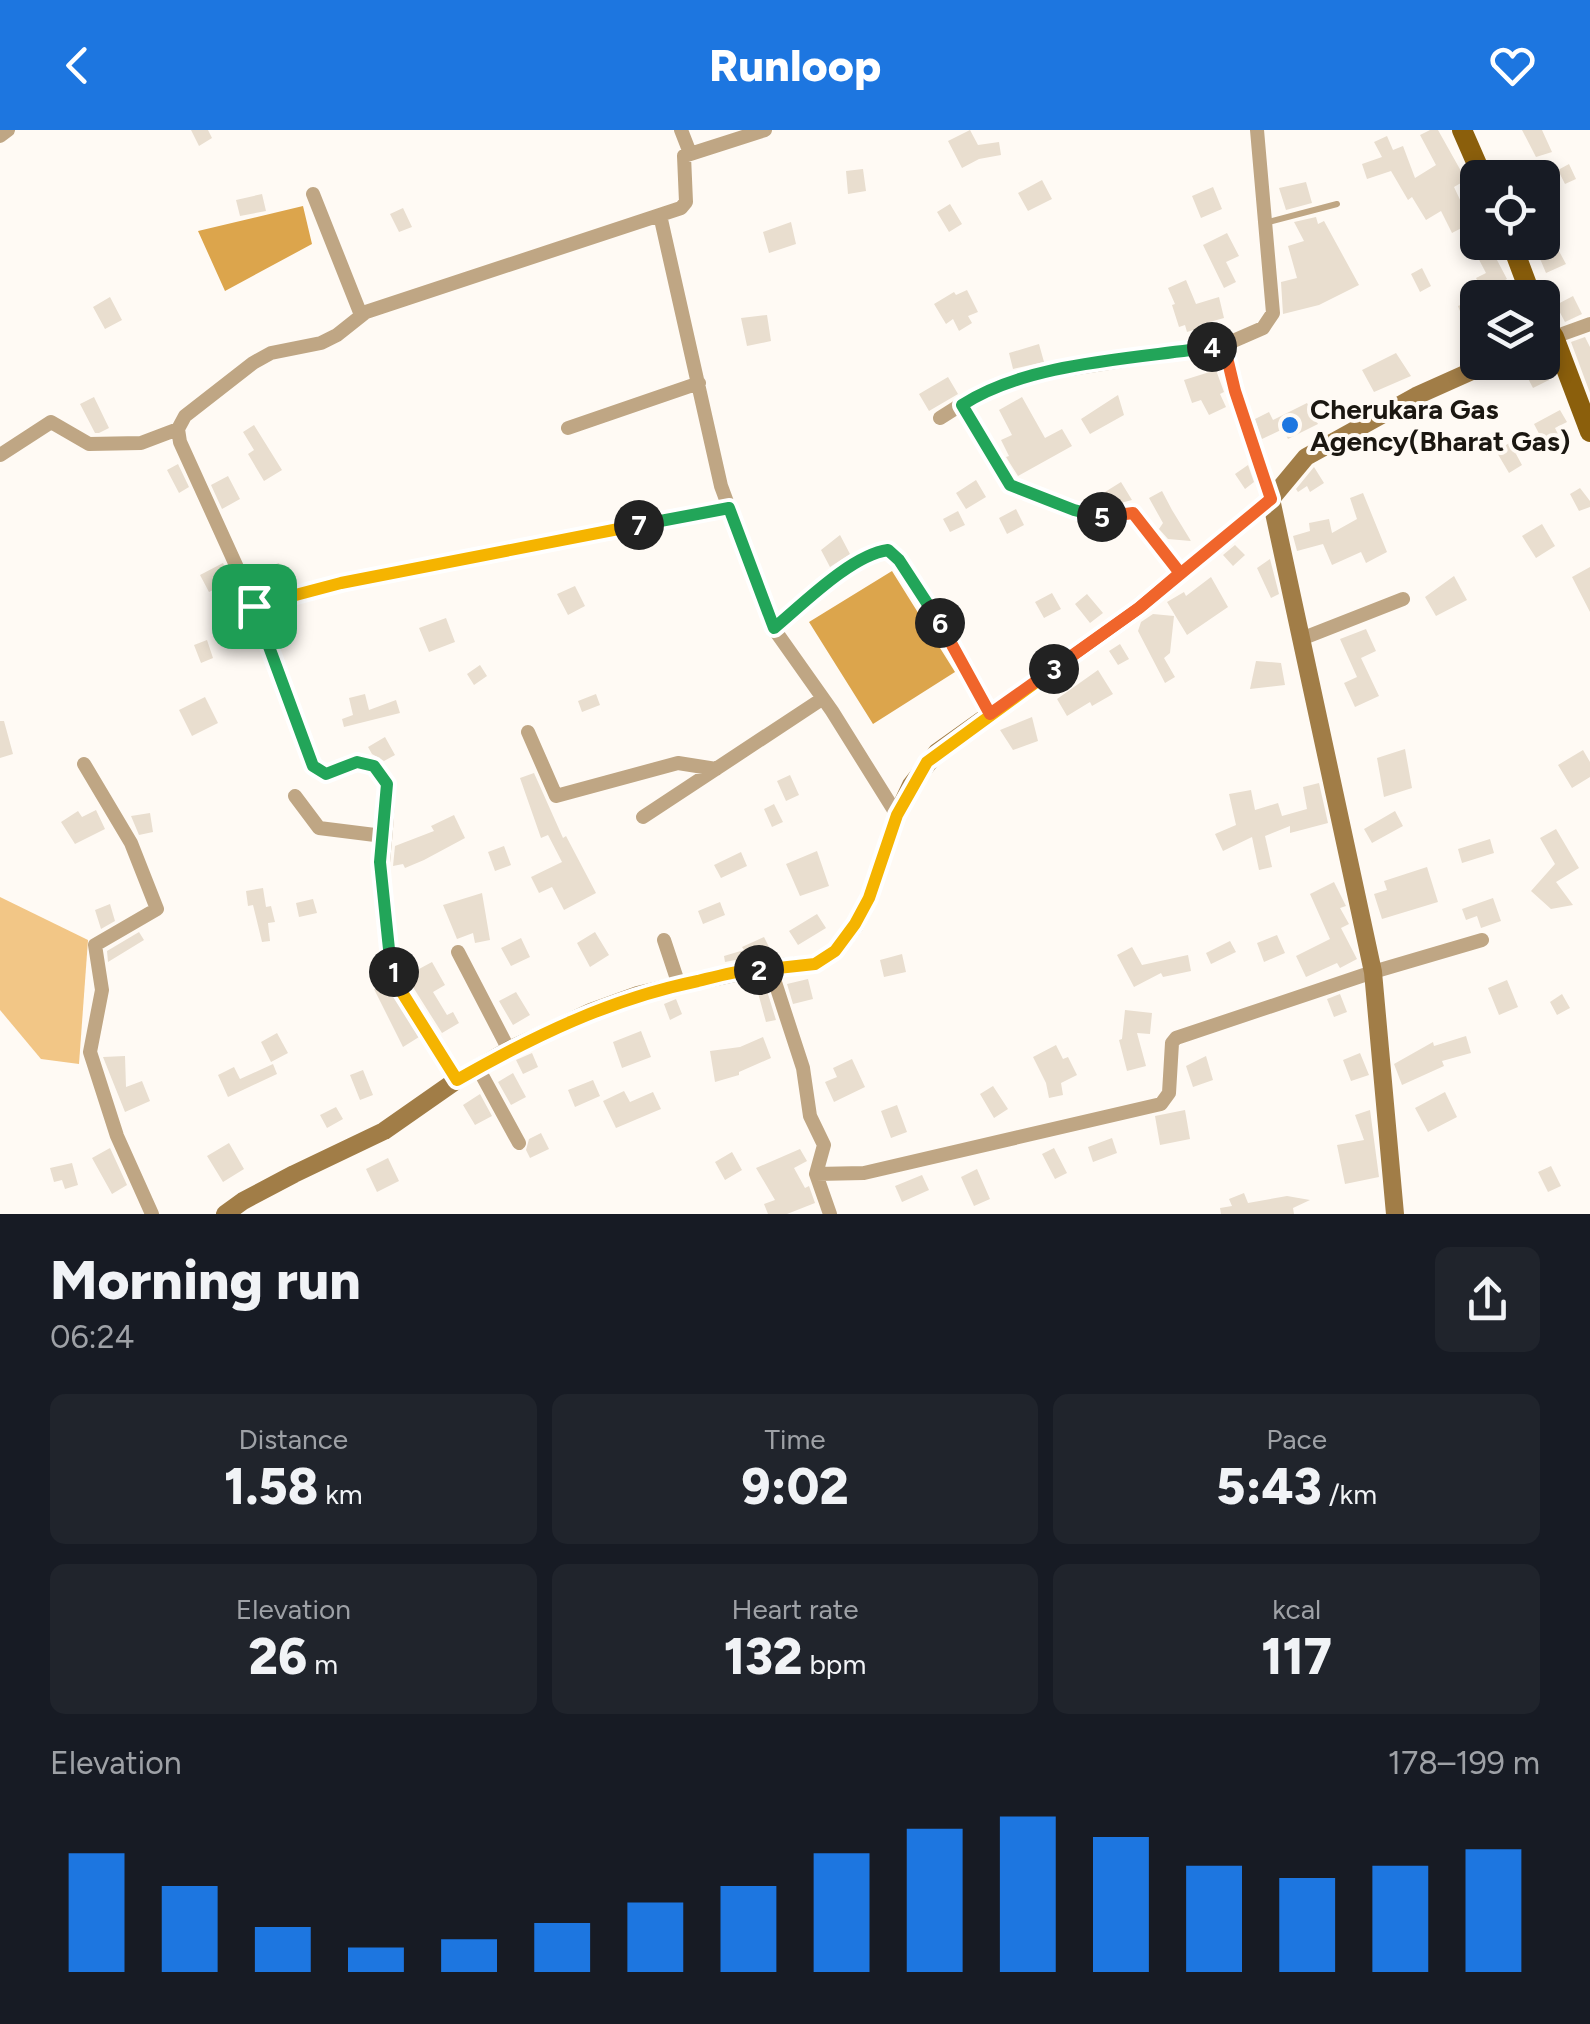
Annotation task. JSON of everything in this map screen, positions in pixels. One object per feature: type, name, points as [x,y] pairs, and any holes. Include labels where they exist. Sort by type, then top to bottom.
[{"type":"main road","points":[[1462,130],[1474,160]]},
{"type":"main road","points":[[1560,364],[1590,432]]},
{"type":"main road","points":[[225,1214],[242,1201],[384,1131],[457,1080],[509,1050],[610,1004],[749,970],[815,964],[835,951],[869,898],[897,815],[927,762],[1139,608],[1271,499],[1306,457],[1460,376]]},
{"type":"main road","points":[[1271,499],[1373,972],[1395,1214]]},
{"type":"street","points":[[0,136],[8,130]]},
{"type":"street","points":[[681,130],[690,152]]},
{"type":"street","points":[[457,1080],[398,986],[390,959],[380,862],[388,790],[383,776],[374,766],[357,762],[326,774],[313,766],[254,606],[180,442],[178,429],[185,416],[202,401],[267,354],[320,343],[361,315],[681,208],[686,202],[683,162],[690,152],[765,130]]},
{"type":"street","points":[[940,418],[981,392],[1025,376],[1224,345],[1263,328],[1273,313],[1257,130]]},
{"type":"street","points":[[314,194],[361,315]]},
{"type":"street","points":[[660,215],[721,486],[774,628],[897,815]]},
{"type":"street","points":[[1560,329],[1590,324]]},
{"type":"street","points":[[1224,345],[1271,499]]},
{"type":"street","points":[[568,428],[699,383]]},
{"type":"street","points":[[962,405],[1010,485],[1089,514],[1104,517],[1133,513],[1180,573]]},
{"type":"street","points":[[0,455],[52,422],[90,444],[140,443],[178,429]]},
{"type":"street","points":[[254,606],[341,583],[729,508]]},
{"type":"street","points":[[774,628],[838,576],[874,552],[888,550],[899,560],[949,636],[990,714]]},
{"type":"street","points":[[1301,639],[1403,599]]},
{"type":"street","points":[[643,817],[822,698]]},
{"type":"street","points":[[528,732],[556,796],[678,763],[716,769]]},
{"type":"street","points":[[84,764],[132,842],[157,909],[95,945],[102,990],[90,1052],[118,1136],[152,1214]]},
{"type":"street","points":[[295,796],[319,828],[383,836]]},
{"type":"street","points":[[664,940],[680,985]]},
{"type":"street","points":[[816,1174],[864,1173],[1161,1104],[1169,1093],[1172,1043],[1176,1038],[1482,940]]},
{"type":"street","points":[[458,952],[509,1050]]},
{"type":"street","points":[[771,970],[803,1068],[810,1116],[824,1145],[816,1174],[830,1214]]},
{"type":"street","points":[[478,1068],[518,1144]]},
{"type":"lane","points":[[1264,223],[1337,204]]},
{"type":"shaded area","points":[[303,206],[312,244],[225,291],[198,231]]},
{"type":"shaded area","points":[[892,571],[955,672],[873,724],[809,622]]},
{"type":"shaded area","points":[[0,897],[88,940],[79,1064],[41,1059],[0,1010]]},
{"type":"building","points":[[191,130],[208,130],[212,138],[199,146]]},
{"type":"building","points":[[970,130],[978,145],[999,142],[1001,155],[979,159],[962,168],[948,141]]},
{"type":"building","points":[[1438,130],[1460,169],[1460,184],[1454,187],[1460,200],[1460,229],[1452,233],[1441,211],[1426,220],[1412,197],[1408,200],[1391,171],[1367,179],[1362,164],[1382,157],[1374,142],[1387,136],[1393,150],[1403,146],[1415,178],[1436,165],[1420,135]]},
{"type":"building","points":[[1522,130],[1542,130],[1552,152],[1536,157]]},
{"type":"building","points":[[1569,164],[1576,179],[1565,184],[1560,169]]},
{"type":"building","points":[[863,169],[866,191],[848,194],[846,171]]},
{"type":"building","points":[[1042,180],[1052,199],[1028,211],[1018,193]]},
{"type":"building","points":[[1306,182],[1312,203],[1286,210],[1279,188]]},
{"type":"building","points":[[1213,187],[1222,209],[1201,218],[1192,196]]},
{"type":"building","points":[[262,194],[266,211],[240,216],[236,200]]},
{"type":"building","points":[[950,204],[962,224],[949,232],[937,212]]},
{"type":"building","points":[[403,208],[412,227],[399,232],[390,214]]},
{"type":"building","points":[[1316,217],[1318,224],[1324,221],[1359,285],[1319,305],[1283,314],[1281,282],[1297,278],[1288,246],[1304,241],[1294,222]]},
{"type":"building","points":[[791,222],[796,244],[769,253],[763,232]]},
{"type":"building","points":[[1227,233],[1239,256],[1226,262],[1236,282],[1224,288],[1203,245]]},
{"type":"building","points":[[1560,253],[1566,264],[1546,273],[1541,260],[1560,260]]},
{"type":"building","points":[[1479,260],[1497,260],[1507,279],[1477,280],[1486,273]]},
{"type":"building","points":[[1422,268],[1431,286],[1420,292],[1411,274]]},
{"type":"building","points":[[1186,280],[1196,304],[1219,297],[1224,318],[1187,332],[1185,325],[1179,327],[1168,288]]},
{"type":"building","points":[[967,290],[978,312],[968,316],[972,323],[959,331],[953,319],[946,324],[934,304],[954,292],[956,295]]},
{"type":"building","points":[[1573,296],[1582,314],[1565,322],[1560,303]]},
{"type":"building","points":[[110,297],[122,320],[105,329],[93,307]]},
{"type":"building","points":[[767,315],[771,341],[747,346],[741,318]]},
{"type":"building","points":[[1585,337],[1590,347],[1590,393],[1571,342]]},
{"type":"building","points":[[1039,344],[1044,362],[1013,369],[1009,353]]},
{"type":"building","points":[[1396,353],[1411,376],[1374,392],[1362,370]]},
{"type":"building","points":[[1216,370],[1226,407],[1209,415],[1201,400],[1192,403],[1184,380]]},
{"type":"building","points":[[948,377],[958,394],[929,411],[919,394]]},
{"type":"building","points":[[1529,380],[1549,380],[1533,388]]},
{"type":"building","points":[[1118,395],[1124,415],[1090,434],[1081,419]]},
{"type":"building","points":[[94,397],[109,428],[99,433],[95,433],[80,404]]},
{"type":"building","points":[[1022,397],[1045,438],[1062,429],[1072,446],[1018,476],[1001,440],[1012,435],[999,410]]},
{"type":"building","points":[[1307,403],[1318,424],[1288,439],[1283,429],[1262,439],[1255,419],[1269,412],[1273,420]]},
{"type":"building","points":[[1560,410],[1567,422],[1555,428],[1561,440],[1546,447],[1534,424]]},
{"type":"building","points":[[254,425],[282,470],[264,481],[248,454],[254,450],[243,432]]},
{"type":"building","points":[[1516,439],[1522,450],[1516,454],[1522,465],[1509,473],[1496,451]]},
{"type":"building","points":[[178,464],[189,487],[179,493],[167,470]]},
{"type":"building","points":[[1248,465],[1254,482],[1245,489],[1235,474]]},
{"type":"building","points":[[1314,467],[1324,483],[1310,492],[1307,486],[1298,492],[1296,489]]},
{"type":"building","points":[[228,476],[240,499],[222,509],[211,485]]},
{"type":"building","points":[[976,480],[986,497],[966,509],[956,493]]},
{"type":"building","points":[[1121,482],[1132,500],[1113,505],[1105,492]]},
{"type":"building","points":[[1580,488],[1590,507],[1579,511],[1570,494]]},
{"type":"building","points":[[1162,491],[1191,541],[1168,539],[1159,529],[1163,523],[1149,498]]},
{"type":"building","points":[[1363,493],[1387,552],[1366,563],[1361,552],[1332,565],[1323,544],[1297,551],[1293,536],[1310,531],[1309,523],[1329,519],[1332,533],[1357,519],[1350,498]]},
{"type":"building","points":[[1016,509],[1024,525],[1007,534],[999,518]]},
{"type":"building","points":[[958,511],[965,525],[950,532],[943,519]]},
{"type":"building","points":[[1542,524],[1555,546],[1536,558],[1522,536]]},
{"type":"building","points":[[840,535],[850,554],[830,567],[821,550]]},
{"type":"building","points":[[1235,545],[1245,555],[1233,566],[1223,555]]},
{"type":"building","points":[[1270,559],[1279,594],[1271,598],[1257,568]]},
{"type":"building","points":[[223,563],[232,581],[209,592],[200,575]]},
{"type":"building","points":[[279,563],[285,579],[258,588],[251,573]]},
{"type":"building","points":[[1590,567],[1590,612],[1572,577]]},
{"type":"building","points":[[1454,576],[1467,600],[1436,616],[1425,597]]},
{"type":"building","points":[[1211,577],[1228,607],[1187,635],[1167,602],[1184,592],[1186,596]]},
{"type":"building","points":[[575,586],[585,606],[568,615],[557,594]]},
{"type":"building","points":[[1052,593],[1061,609],[1044,618],[1035,602]]},
{"type":"building","points":[[1087,594],[1103,613],[1090,623],[1075,604]]},
{"type":"building","points":[[237,613],[240,627],[224,630],[221,616]]},
{"type":"building","points":[[1153,614],[1174,616],[1170,653],[1164,658],[1175,677],[1165,683],[1138,631],[1141,622]]},
{"type":"building","points":[[446,618],[455,642],[429,652],[419,628]]},
{"type":"building","points":[[1366,629],[1376,651],[1361,658],[1379,696],[1355,707],[1344,683],[1357,677],[1340,639]]},
{"type":"building","points":[[207,640],[213,658],[201,663],[194,645]]},
{"type":"building","points":[[1120,644],[1129,659],[1118,665],[1109,651]]},
{"type":"building","points":[[1256,661],[1281,663],[1285,685],[1250,689]]},
{"type":"building","points":[[480,665],[487,676],[474,685],[467,674]]},
{"type":"building","points":[[1098,670],[1113,694],[1067,716],[1057,699]]},
{"type":"building","points":[[365,694],[369,710],[396,700],[400,713],[344,727],[342,719],[353,715],[349,698]]},
{"type":"building","points":[[596,694],[600,705],[582,712],[578,701]]},
{"type":"building","points":[[205,697],[218,723],[192,736],[179,710]]},
{"type":"building","points":[[1032,717],[1038,741],[1013,750],[1000,730]]},
{"type":"building","points":[[0,721],[4,721],[13,754],[0,758]]},
{"type":"building","points":[[385,737],[395,755],[384,761],[368,747]]},
{"type":"building","points":[[1405,749],[1412,788],[1384,797],[1377,758]]},
{"type":"building","points":[[1583,750],[1590,762],[1590,777],[1572,788],[1558,765]]},
{"type":"building","points":[[534,773],[563,838],[566,836],[596,893],[564,910],[552,887],[539,893],[531,877],[562,862],[548,835],[541,838],[520,778]]},
{"type":"building","points":[[790,775],[799,795],[786,801],[777,781]]},
{"type":"building","points":[[1319,783],[1328,823],[1290,833],[1290,826],[1265,836],[1272,867],[1259,870],[1252,837],[1223,851],[1215,834],[1236,825],[1229,794],[1251,790],[1255,810],[1278,803],[1282,816],[1307,809],[1303,787]]},
{"type":"building","points":[[774,804],[783,822],[772,827],[764,809]]},
{"type":"building","points":[[96,810],[105,829],[75,844],[61,822],[78,811],[82,817]]},
{"type":"building","points":[[1395,811],[1403,826],[1372,843],[1364,829]]},
{"type":"building","points":[[150,813],[153,832],[139,835],[131,816]]},
{"type":"building","points":[[454,815],[465,838],[405,868],[403,864],[393,866],[395,846],[434,831],[431,826]]},
{"type":"building","points":[[1556,829],[1579,868],[1556,882],[1573,905],[1551,909],[1531,891],[1555,864],[1540,838]]},
{"type":"building","points":[[1490,839],[1494,853],[1462,863],[1458,849]]},
{"type":"building","points":[[504,846],[511,865],[495,871],[488,852]]},
{"type":"building","points":[[817,851],[829,886],[800,896],[786,864]]},
{"type":"building","points":[[741,852],[747,866],[721,878],[714,865]]},
{"type":"building","points":[[1427,867],[1438,902],[1382,919],[1374,894],[1387,890],[1384,881]]},
{"type":"building","points":[[1334,882],[1346,906],[1340,908],[1349,924],[1341,928],[1357,959],[1306,977],[1296,956],[1330,939],[1310,894]]},
{"type":"building","points":[[263,888],[266,907],[271,906],[275,922],[268,923],[270,941],[262,942],[246,891]]},
{"type":"building","points":[[482,893],[490,940],[475,943],[473,933],[457,939],[443,905]]},
{"type":"building","points":[[1493,898],[1501,921],[1481,928],[1477,916],[1466,920],[1462,909]]},
{"type":"building","points":[[313,899],[317,913],[299,917],[296,903]]},
{"type":"building","points":[[720,902],[725,915],[703,924],[698,911]]},
{"type":"building","points":[[110,904],[115,921],[101,929],[95,910]]},
{"type":"building","points":[[817,914],[826,928],[798,945],[789,931]]},
{"type":"building","points":[[139,932],[144,940],[108,962],[107,951]]},
{"type":"building","points":[[595,932],[609,955],[590,967],[577,943]]},
{"type":"building","points":[[1277,935],[1285,953],[1264,962],[1257,943]]},
{"type":"building","points":[[764,937],[772,953],[725,962],[724,956],[744,950],[742,947]]},
{"type":"building","points":[[521,938],[530,957],[511,966],[501,948]]},
{"type":"building","points":[[1230,941],[1236,952],[1211,964],[1206,953]]},
{"type":"building","points":[[1132,947],[1142,965],[1188,955],[1191,971],[1163,977],[1161,973],[1134,987],[1117,955]]},
{"type":"building","points":[[902,954],[906,972],[884,977],[880,960]]},
{"type":"building","points":[[432,962],[445,985],[433,992],[447,1015],[453,1012],[459,1023],[442,1033],[406,976]]},
{"type":"building","points":[[808,979],[813,999],[793,1004],[787,984]]},
{"type":"building","points":[[1507,980],[1518,1007],[1499,1015],[1488,988]]},
{"type":"building","points":[[764,981],[776,1020],[766,1022],[755,982]]},
{"type":"building","points":[[386,983],[419,1037],[403,1047],[374,989]]},
{"type":"building","points":[[516,992],[530,1015],[513,1025],[499,1001]]},
{"type":"building","points":[[1340,994],[1347,1012],[1334,1017],[1327,999]]},
{"type":"building","points":[[1562,994],[1570,1008],[1557,1015],[1550,1002]]},
{"type":"building","points":[[676,999],[682,1014],[670,1020],[664,1004]]},
{"type":"building","points":[[1125,1010],[1152,1013],[1150,1034],[1137,1033],[1146,1066],[1127,1071],[1119,1040]]},
{"type":"building","points":[[641,1031],[651,1057],[622,1068],[613,1042]]},
{"type":"building","points":[[277,1033],[288,1053],[271,1062],[261,1042]]},
{"type":"building","points":[[1466,1036],[1471,1053],[1442,1061],[1444,1066],[1402,1085],[1394,1064],[1433,1042],[1434,1046]]},
{"type":"building","points":[[763,1037],[771,1058],[739,1075],[715,1082],[710,1051],[740,1047]]},
{"type":"building","points":[[1056,1045],[1077,1075],[1061,1083],[1063,1095],[1049,1098],[1033,1057]]},
{"type":"building","points":[[532,1053],[538,1067],[523,1074],[516,1060]]},
{"type":"building","points":[[1360,1053],[1369,1075],[1351,1081],[1343,1060]]},
{"type":"building","points":[[125,1056],[126,1087],[142,1081],[150,1101],[125,1112],[103,1057]]},
{"type":"building","points":[[1206,1056],[1213,1080],[1193,1087],[1186,1066]]},
{"type":"building","points":[[852,1059],[865,1087],[834,1102],[825,1082],[837,1077],[833,1068]]},
{"type":"building","points":[[273,1064],[277,1074],[228,1097],[218,1075],[234,1067],[240,1079]]},
{"type":"building","points":[[363,1070],[373,1095],[360,1100],[350,1075]]},
{"type":"building","points":[[513,1073],[526,1097],[511,1105],[498,1082]]},
{"type":"building","points":[[593,1080],[600,1096],[575,1107],[568,1090]]},
{"type":"building","points":[[993,1086],[1008,1109],[994,1118],[980,1094]]},
{"type":"building","points":[[624,1091],[630,1102],[653,1092],[661,1109],[616,1128],[603,1101]]},
{"type":"building","points":[[1445,1092],[1457,1117],[1428,1132],[1415,1108]]},
{"type":"building","points":[[480,1094],[492,1116],[475,1125],[463,1105]]},
{"type":"building","points":[[897,1105],[907,1132],[891,1138],[881,1111]]},
{"type":"building","points":[[336,1107],[343,1119],[327,1128],[320,1115]]},
{"type":"building","points":[[1185,1110],[1190,1139],[1160,1145],[1155,1116]]},
{"type":"building","points":[[1370,1110],[1379,1177],[1345,1184],[1337,1145],[1364,1140],[1355,1115]]},
{"type":"building","points":[[541,1133],[549,1149],[530,1158],[526,1150],[529,1139]]},
{"type":"building","points":[[1112,1138],[1117,1153],[1093,1162],[1088,1147]]},
{"type":"building","points":[[229,1143],[244,1169],[223,1182],[207,1156]]},
{"type":"building","points":[[110,1148],[127,1185],[112,1194],[92,1158]]},
{"type":"building","points":[[1054,1148],[1067,1173],[1055,1179],[1042,1154]]},
{"type":"building","points":[[800,1149],[807,1161],[794,1168],[805,1188],[809,1186],[815,1203],[787,1214],[768,1214],[764,1204],[775,1200],[756,1168]]},
{"type":"building","points":[[732,1152],[742,1170],[725,1180],[715,1162]]},
{"type":"building","points":[[388,1158],[399,1181],[377,1192],[366,1169]]},
{"type":"building","points":[[72,1163],[78,1185],[65,1189],[62,1180],[54,1182],[50,1168]]},
{"type":"building","points":[[1551,1166],[1561,1186],[1548,1192],[1538,1172]]},
{"type":"building","points":[[977,1169],[990,1199],[974,1206],[961,1177]]},
{"type":"building","points":[[922,1175],[929,1190],[902,1202],[895,1186]]},
{"type":"building","points":[[1244,1193],[1248,1203],[1287,1196],[1310,1200],[1293,1208],[1294,1214],[1221,1214],[1220,1208],[1232,1206],[1229,1199]]},
{"type":"place","name":"Cherukara Gas Agency(Bharat Gas)","points":[[1290,425]]},
{"type":"route","points":[[254,606],[313,766],[326,774],[352,762],[369,764],[380,771],[387,784],[380,862],[390,959],[398,986],[457,1080],[537,1036],[610,1004],[749,970],[815,964],[835,951],[869,898],[897,815],[927,762],[1139,608],[1271,499],[1224,345],[1025,376],[981,392],[962,405],[1010,485],[1074,510],[1104,517],[1133,513],[1180,573],[1139,608],[990,714],[949,636],[899,560],[888,550],[874,552],[838,576],[774,628],[729,508],[341,583],[254,606]]}]
